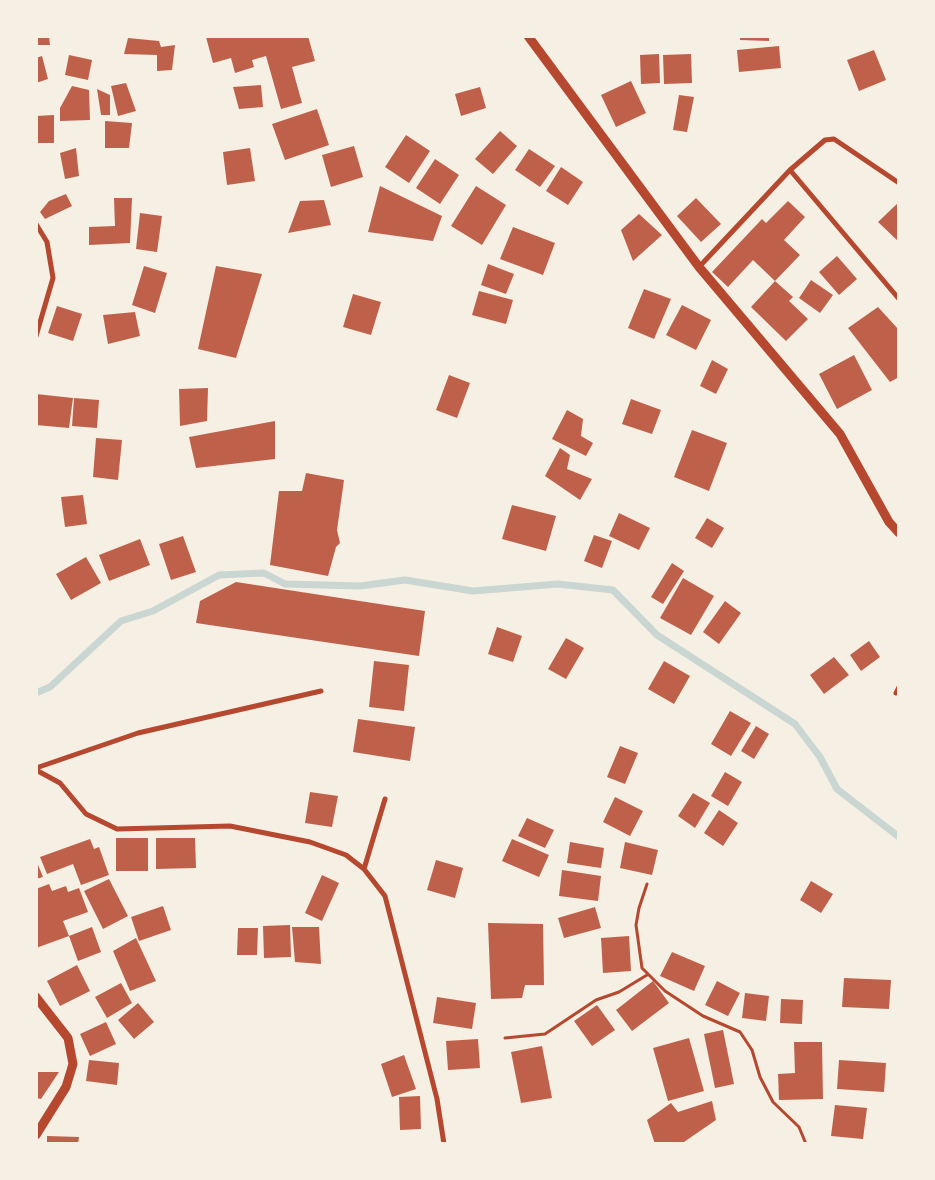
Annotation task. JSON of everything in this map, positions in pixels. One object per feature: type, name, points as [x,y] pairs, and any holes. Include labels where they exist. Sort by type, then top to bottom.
[{"type":"street","points":[[528,36],[699,267],[840,434],[890,522],[899,533]]},
{"type":"street","points":[[699,267],[790,170],[825,140],[834,139],[899,183]]},
{"type":"street","points":[[790,170],[899,299]]},
{"type":"street","points":[[36,224],[47,242],[53,278],[36,336]]},
{"type":"street","points":[[896,693],[899,687]]},
{"type":"street","points":[[36,769],[138,733],[321,691]]},
{"type":"street","points":[[36,769],[60,783],[86,814],[117,829],[230,826],[310,842],[346,855],[364,869],[385,896],[437,1099],[444,1144]]},
{"type":"street","points":[[364,869],[385,798]]},
{"type":"street","points":[[36,997],[68,1038],[73,1064],[66,1087],[36,1135]]},
{"type":"path","points":[[647,884],[638,908],[636,925],[642,968],[665,991],[703,1016],[740,1032],[752,1050],[760,1077],[773,1102],[799,1127],[806,1144]]},
{"type":"path","points":[[505,1038],[545,1034],[596,1000],[619,992],[648,975]]},
{"type":"building","points":[[36,36],[49,36],[50,45],[36,45]]},
{"type":"building","points":[[225,36],[226,38],[233,36],[308,36],[315,61],[292,67],[302,103],[281,109],[266,56],[252,60],[254,67],[235,73],[231,58],[213,63],[206,37]]},
{"type":"building","points":[[740,36],[769,36],[769,41],[740,40]]},
{"type":"building","points":[[128,38],[159,41],[161,47],[175,45],[172,70],[157,71],[157,55],[124,54]]},
{"type":"building","points":[[779,46],[781,68],[739,72],[737,50]]},
{"type":"building","points":[[874,50],[886,80],[859,91],[847,60]]},
{"type":"building","points":[[659,54],[660,83],[641,84],[640,55]]},
{"type":"building","points":[[691,54],[692,83],[664,84],[663,55]]},
{"type":"building","points":[[69,55],[92,60],[88,80],[65,75]]},
{"type":"building","points":[[42,56],[48,79],[36,83],[36,58]]},
{"type":"building","points":[[631,81],[646,113],[616,127],[601,95]]},
{"type":"building","points":[[126,83],[136,111],[118,116],[111,86]]},
{"type":"building","points":[[261,85],[263,107],[239,109],[233,87]]},
{"type":"building","points":[[72,86],[89,90],[90,120],[60,121],[60,108]]},
{"type":"building","points":[[480,87],[486,108],[461,116],[455,94]]},
{"type":"building","points":[[97,89],[110,95],[110,115],[101,115]]},
{"type":"building","points":[[679,95],[694,97],[687,132],[673,130]]},
{"type":"building","points":[[317,109],[329,145],[285,160],[272,124]]},
{"type":"building","points":[[54,115],[54,143],[36,143],[36,116]]},
{"type":"building","points":[[105,121],[132,123],[129,148],[105,148]]},
{"type":"building","points":[[500,131],[517,146],[493,174],[475,159]]},
{"type":"building","points":[[406,135],[430,151],[409,183],[385,167]]},
{"type":"building","points":[[354,146],[363,177],[331,187],[322,155]]},
{"type":"building","points":[[76,148],[79,176],[65,179],[60,153]]},
{"type":"building","points":[[250,148],[255,181],[227,185],[223,152]]},
{"type":"building","points":[[529,149],[555,166],[540,187],[515,170]]},
{"type":"building","points":[[435,159],[459,175],[440,204],[416,188]]},
{"type":"building","points":[[561,167],[583,182],[568,205],[546,191]]},
{"type":"building","points":[[380,186],[442,216],[433,241],[368,232]]},
{"type":"building","points":[[476,186],[506,205],[482,245],[451,226]]},
{"type":"building","points":[[66,194],[72,206],[45,219],[40,212],[49,201]]},
{"type":"building","points":[[114,198],[132,198],[130,243],[89,245],[89,227],[115,226]]},
{"type":"building","points":[[696,198],[721,224],[701,242],[677,216]]},
{"type":"building","points":[[324,200],[331,225],[288,233],[300,201]]},
{"type":"building","points":[[788,201],[805,217],[784,240],[800,255],[775,281],[753,260],[728,287],[712,272],[762,219],[766,223]]},
{"type":"building","points":[[899,202],[899,242],[878,222]]},
{"type":"building","points":[[140,213],[162,216],[157,252],[136,249]]},
{"type":"building","points":[[639,214],[662,235],[633,261],[621,230]]},
{"type":"building","points":[[513,227],[555,243],[543,275],[500,259]]},
{"type":"building","points":[[837,256],[857,279],[839,295],[819,272]]},
{"type":"building","points":[[488,264],[514,274],[506,294],[481,285]]},
{"type":"building","points":[[144,266],[167,273],[155,313],[132,305]]},
{"type":"building","points":[[216,266],[262,274],[236,358],[198,349]]},
{"type":"building","points":[[811,280],[833,295],[820,313],[799,298]]},
{"type":"building","points":[[775,281],[793,297],[789,301],[808,319],[786,341],[751,307]]},
{"type":"building","points":[[644,289],[671,299],[654,339],[628,328]]},
{"type":"building","points":[[479,291],[513,300],[506,324],[472,315]]},
{"type":"building","points":[[353,294],[381,302],[371,335],[343,327]]},
{"type":"building","points":[[682,305],[711,320],[696,350],[666,335]]},
{"type":"building","points":[[57,306],[82,314],[73,341],[48,333]]},
{"type":"building","points":[[878,307],[899,330],[899,377],[890,382],[848,328]]},
{"type":"building","points":[[135,312],[140,336],[108,344],[103,315]]},
{"type":"building","points":[[854,355],[872,390],[837,409],[819,374]]},
{"type":"building","points":[[712,360],[728,369],[716,394],[700,386]]},
{"type":"building","points":[[449,375],[470,383],[457,418],[436,410]]},
{"type":"building","points":[[208,388],[207,421],[180,426],[179,389]]},
{"type":"building","points":[[36,394],[73,398],[69,428],[36,425]]},
{"type":"building","points":[[74,398],[99,400],[97,428],[72,426]]},
{"type":"building","points":[[631,399],[661,410],[652,434],[622,424]]},
{"type":"building","points":[[567,410],[583,419],[581,436],[593,443],[586,456],[552,439]]},
{"type":"building","points":[[275,421],[275,459],[196,468],[189,437]]},
{"type":"building","points":[[692,430],[727,443],[709,491],[674,477]]},
{"type":"building","points":[[96,438],[122,440],[118,480],[93,477]]},
{"type":"building","points":[[560,448],[570,455],[567,469],[592,479],[580,500],[545,476]]},
{"type":"building","points":[[306,473],[344,480],[337,530],[340,543],[336,547],[328,576],[270,565],[279,491],[302,491]]},
{"type":"building","points":[[83,495],[87,524],[65,527],[61,497]]},
{"type":"building","points":[[512,505],[556,516],[546,551],[502,539]]},
{"type":"building","points":[[619,513],[650,528],[639,550],[609,536]]},
{"type":"building","points":[[707,518],[724,528],[712,548],[695,538]]},
{"type":"building","points":[[594,535],[612,541],[602,568],[584,561]]},
{"type":"building","points":[[183,536],[196,572],[171,580],[159,544]]},
{"type":"building","points":[[140,539],[150,565],[109,581],[99,555]]},
{"type":"building","points":[[86,557],[101,583],[71,600],[56,574]]},
{"type":"building","points":[[672,563],[684,571],[663,604],[651,597]]},
{"type":"building","points":[[683,578],[714,596],[691,635],[660,618]]},
{"type":"building","points":[[236,582],[425,611],[419,656],[196,623],[200,601]]},
{"type":"building","points":[[725,601],[741,613],[719,644],[703,632]]},
{"type":"building","points":[[497,627],[522,636],[513,662],[488,654]]},
{"type":"building","points":[[566,638],[584,648],[566,679],[548,669]]},
{"type":"building","points":[[869,641],[880,657],[861,671],[850,655]]},
{"type":"building","points":[[834,657],[849,675],[824,694],[810,675]]},
{"type":"building","points":[[374,661],[409,665],[404,711],[369,707]]},
{"type":"building","points":[[664,661],[690,676],[674,704],[648,689]]},
{"type":"building","points":[[730,711],[751,723],[731,756],[711,744]]},
{"type":"building","points":[[358,719],[415,727],[410,761],[353,752]]},
{"type":"building","points":[[756,726],[769,734],[754,759],[741,751]]},
{"type":"building","points":[[620,746],[638,753],[625,784],[607,777]]},
{"type":"building","points":[[725,772],[742,782],[728,806],[711,796]]},
{"type":"building","points":[[310,792],[338,796],[332,827],[305,823]]},
{"type":"building","points":[[693,793],[710,803],[695,828],[678,816]]},
{"type":"building","points":[[615,797],[643,811],[630,836],[603,822]]},
{"type":"building","points":[[719,810],[738,823],[723,846],[704,833]]},
{"type":"building","points":[[527,818],[554,830],[545,848],[518,836]]},
{"type":"building","points":[[116,838],[148,838],[148,871],[116,871]]},
{"type":"building","points":[[156,838],[195,838],[196,868],[156,869]]},
{"type":"building","points":[[90,839],[94,849],[99,847],[109,875],[81,885],[73,864],[47,874],[40,857]]},
{"type":"building","points":[[512,839],[549,855],[539,877],[502,861]]},
{"type":"building","points":[[570,842],[604,848],[601,868],[567,863]]},
{"type":"building","points":[[625,842],[658,850],[652,875],[620,868]]},
{"type":"building","points":[[36,860],[43,877],[36,879]]},
{"type":"building","points":[[436,860],[463,868],[455,898],[427,890]]},
{"type":"building","points":[[562,870],[601,876],[598,901],[559,896]]},
{"type":"building","points":[[322,875],[339,883],[322,921],[305,913]]},
{"type":"building","points":[[109,879],[128,916],[103,929],[84,891]]},
{"type":"building","points":[[811,881],[833,894],[821,913],[800,900]]},
{"type":"building","points":[[49,884],[52,891],[66,886],[68,892],[79,888],[88,912],[63,921],[69,936],[36,948],[36,889]]},
{"type":"building","points":[[163,906],[171,930],[139,941],[131,917]]},
{"type":"building","points":[[595,907],[601,928],[564,938],[558,918]]},
{"type":"building","points":[[488,923],[543,924],[544,985],[525,985],[522,998],[491,999]]},
{"type":"building","points":[[290,925],[291,957],[264,958],[263,926]]},
{"type":"building","points":[[92,927],[101,952],[78,961],[69,936]]},
{"type":"building","points":[[292,927],[319,927],[321,964],[295,962]]},
{"type":"building","points":[[238,928],[258,928],[257,955],[237,955]]},
{"type":"building","points":[[629,936],[631,971],[603,973],[601,938]]},
{"type":"building","points":[[136,938],[156,981],[130,991],[113,951]]},
{"type":"building","points":[[672,952],[705,966],[694,991],[660,976]]},
{"type":"building","points":[[77,965],[90,991],[60,1006],[47,981]]},
{"type":"building","points":[[844,978],[891,980],[889,1009],[842,1007]]},
{"type":"building","points":[[653,981],[669,1003],[632,1031],[616,1010]]},
{"type":"building","points":[[717,981],[740,993],[728,1016],[705,1005]]},
{"type":"building","points":[[121,983],[132,1003],[107,1018],[95,997]]},
{"type":"building","points":[[745,993],[769,996],[766,1021],[742,1018]]},
{"type":"building","points":[[437,997],[476,1003],[472,1029],[433,1023]]},
{"type":"building","points":[[781,999],[803,1000],[802,1024],[780,1023]]},
{"type":"building","points":[[138,1003],[154,1022],[134,1039],[118,1020]]},
{"type":"building","points":[[597,1005],[615,1030],[592,1046],[574,1021]]},
{"type":"building","points":[[106,1022],[116,1044],[90,1056],[80,1034]]},
{"type":"building","points":[[723,1030],[734,1084],[715,1088],[704,1034]]},
{"type":"building","points":[[689,1038],[704,1091],[668,1101],[653,1048]]},
{"type":"building","points":[[478,1039],[480,1068],[448,1070],[446,1041]]},
{"type":"building","points":[[794,1042],[822,1042],[823,1099],[779,1100],[778,1074],[795,1073]]},
{"type":"building","points":[[542,1046],[552,1098],[521,1103],[511,1052]]},
{"type":"building","points":[[404,1055],[416,1089],[392,1097],[381,1064]]},
{"type":"building","points":[[89,1060],[119,1063],[117,1085],[86,1081]]},
{"type":"building","points":[[839,1060],[886,1063],[884,1092],[837,1089]]},
{"type":"building","points":[[36,1072],[59,1072],[41,1099],[36,1098]]},
{"type":"building","points":[[420,1096],[421,1129],[400,1130],[399,1097]]},
{"type":"building","points":[[712,1101],[716,1120],[681,1144],[655,1144],[647,1120],[671,1103],[678,1112]]},
{"type":"building","points":[[835,1105],[867,1108],[863,1139],[831,1136]]},
{"type":"building","points":[[47,1136],[79,1137],[78,1144],[47,1144]]},
{"type":"waterway","points":[[36,693],[50,687],[121,621],[153,611],[219,575],[264,573],[285,584],[360,586],[405,580],[473,591],[558,584],[613,590],[657,635],[795,724],[820,757],[837,789],[899,837]]}]
